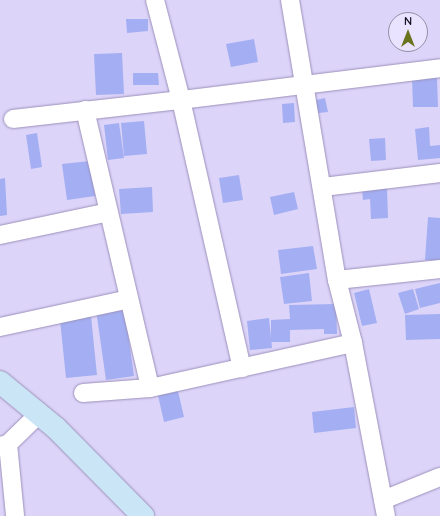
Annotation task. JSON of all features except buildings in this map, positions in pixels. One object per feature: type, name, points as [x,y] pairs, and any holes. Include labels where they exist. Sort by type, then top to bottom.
[{"type":"street","points":[[155,0],[181,100],[242,368]]},
{"type":"street","points":[[290,0],[323,186],[337,280],[353,343],[385,508],[440,477]]},
{"type":"street","points":[[13,119],[440,68]]},
{"type":"street","points":[[86,110],[150,388]]},
{"type":"street","points":[[323,186],[440,173]]},
{"type":"street","points":[[0,235],[109,212]]},
{"type":"street","points":[[337,280],[440,269]]},
{"type":"street","points":[[0,327],[129,300]]},
{"type":"street","points":[[83,393],[150,388],[353,343]]},
{"type":"street","points":[[0,382],[56,428],[143,516]]},
{"type":"street","points":[[15,516],[4,445],[39,414]]}]
